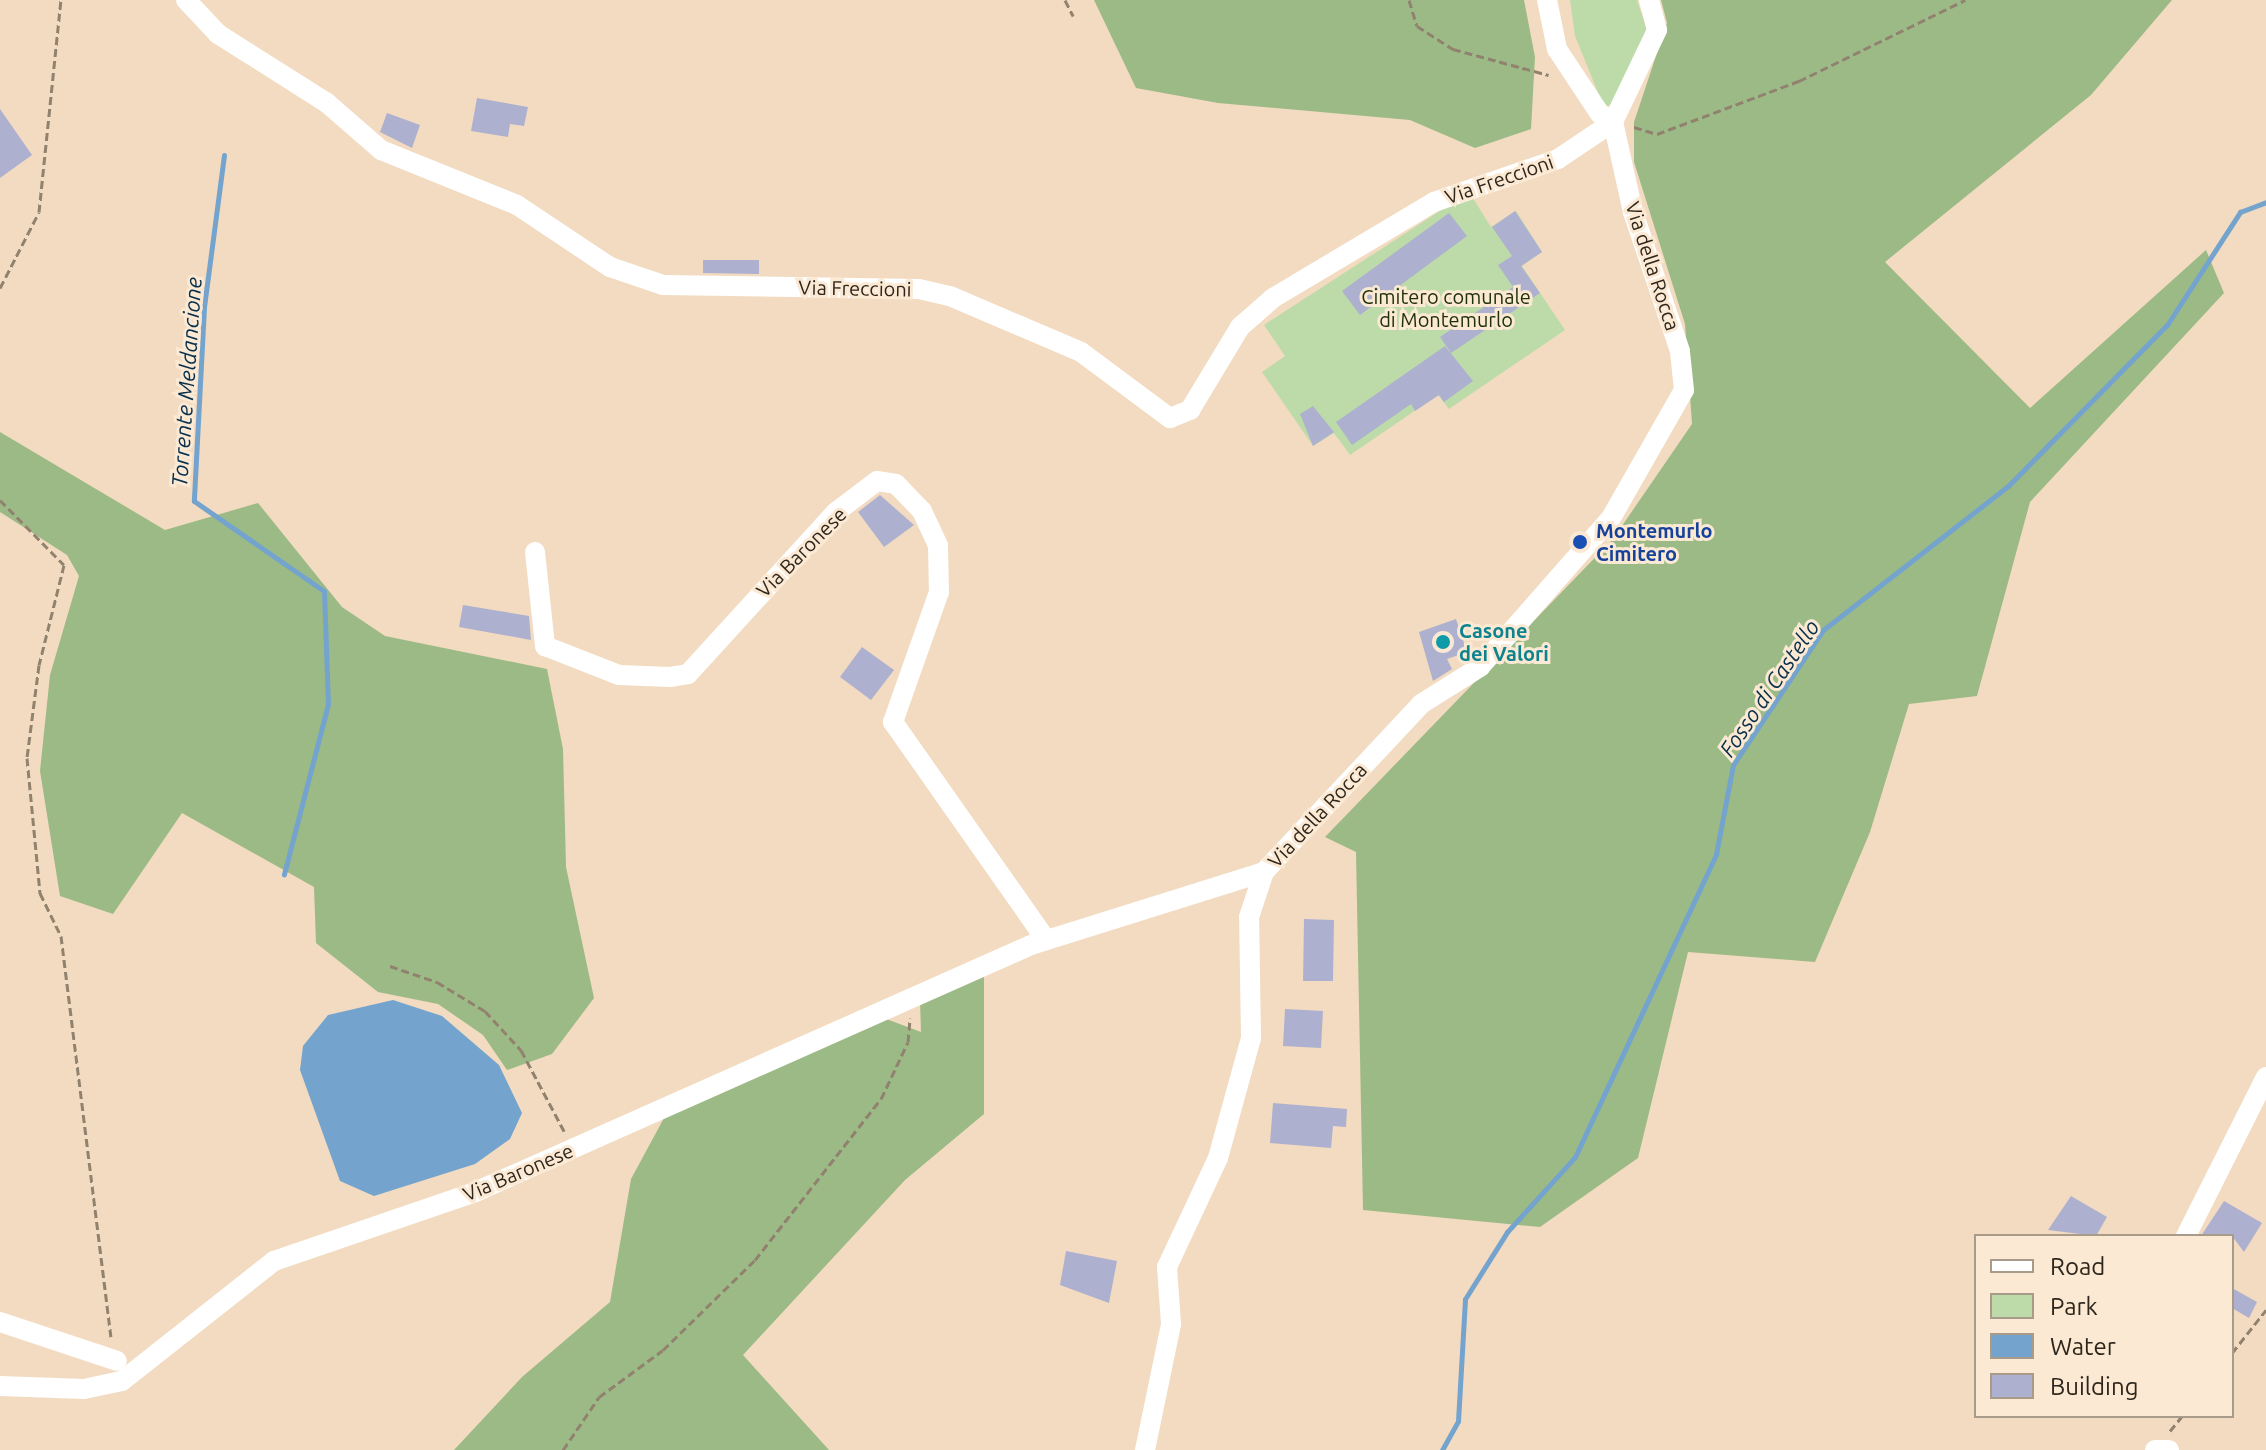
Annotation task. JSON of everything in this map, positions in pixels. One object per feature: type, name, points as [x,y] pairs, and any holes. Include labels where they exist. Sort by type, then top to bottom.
[{"type":"street","name":"Via Freccioni","points":[[186,0],[218,34],[327,103],[381,150],[517,205],[610,267],[663,285],[919,289],[950,296],[1081,352],[1170,418],[1190,410],[1240,327],[1273,298],[1434,202],[1558,159],[1613,122]]},
{"type":"street","points":[[1547,0],[1557,49],[1600,114],[1613,122],[1657,30],[1649,0]]},
{"type":"street","name":"Via della Rocca","points":[[1264,872],[1421,704],[1480,667],[1611,518],[1684,390],[1680,351],[1633,212],[1613,122]]},
{"type":"street","name":"Via Baronese","points":[[535,552],[545,646],[619,675],[670,677],[688,674],[836,512],[877,481],[896,484],[922,511],[938,546],[939,592],[893,722],[1046,940]]},
{"type":"street","points":[[1145,1450],[1171,1324],[1167,1267],[1218,1158],[1251,1038],[1249,917],[1264,872]]},
{"type":"street","name":"Via Baronese","points":[[0,1386],[84,1389],[122,1381],[274,1261],[475,1192],[912,996],[1046,940],[1264,872]]},
{"type":"street","points":[[2187,1234],[2266,1077]]},
{"type":"street","points":[[0,1322],[117,1361]]},
{"type":"street","points":[[2155,1450],[2169,1450]]},
{"type":"path","points":[[0,288],[39,212],[61,0]]},
{"type":"path","points":[[1065,0],[1073,16]]},
{"type":"path","points":[[1409,0],[1417,26],[1453,49],[1554,79]]},
{"type":"path","points":[[1613,122],[1657,134],[1799,81],[1965,0]]},
{"type":"path","points":[[0,500],[64,565],[39,665],[28,773],[40,893],[61,936],[101,1295],[117,1361]]},
{"type":"path","points":[[390,966],[437,982],[485,1011],[521,1050],[574,1148]]},
{"type":"path","points":[[563,1450],[599,1397],[663,1350],[755,1260],[881,1099],[908,1042],[912,996]]},
{"type":"path","points":[[2234,1350],[2266,1310]]},
{"type":"green space","points":[[1094,0],[1524,0],[1535,57],[1531,129],[1475,148],[1410,120],[1218,103],[1136,88]]},
{"type":"green space","points":[[1570,0],[1637,0],[1648,33],[1613,106],[1603,105],[1575,36]]},
{"type":"green space","points":[[1661,0],[2172,0],[2091,95],[1885,262],[2030,408],[2206,250],[2224,293],[2030,502],[1977,696],[1909,704],[1870,832],[1815,962],[1688,952],[1638,1158],[1540,1227],[1363,1210],[1356,852],[1325,837],[1613,539],[1692,424],[1685,324],[1634,162],[1634,122],[1667,23]]},
{"type":"green space","name":"Cimitero comunale di Montemurlo","points":[[1469,192],[1491,227],[1516,211],[1542,252],[1522,266],[1565,330],[1449,409],[1438,395],[1350,455],[1334,433],[1313,446],[1262,372],[1285,356],[1264,325]]},
{"type":"green space","points":[[0,432],[165,530],[258,503],[342,607],[385,636],[547,669],[563,749],[566,867],[594,998],[552,1054],[507,1070],[483,1035],[438,1004],[378,992],[316,943],[314,887],[182,813],[113,914],[60,896],[40,771],[50,675],[79,576],[67,555],[0,512]]},
{"type":"green space","points":[[984,974],[984,1114],[905,1180],[743,1355],[829,1450],[454,1450],[522,1377],[610,1302],[631,1179],[664,1118],[881,1017],[921,1032],[920,1000]]},
{"type":"water","points":[[393,1000],[442,1016],[499,1065],[522,1113],[510,1139],[475,1164],[374,1196],[340,1181],[300,1070],[303,1046],[328,1015]]},
{"type":"building","points":[[477,98],[528,107],[524,126],[510,124],[508,137],[471,131]]},
{"type":"building","points":[[0,109],[32,155],[0,178]]},
{"type":"building","points":[[387,113],[420,125],[412,148],[380,132]]},
{"type":"building","points":[[1515,211],[1542,252],[1521,266],[1540,293],[1451,353],[1440,337],[1513,287],[1498,265],[1512,256],[1492,227]]},
{"type":"building","points":[[1449,213],[1467,236],[1360,315],[1342,291]]},
{"type":"building","points":[[703,260],[759,260],[759,274],[703,273]]},
{"type":"building","points":[[1445,346],[1473,381],[1444,402],[1439,395],[1415,411],[1411,404],[1352,445],[1336,422]]},
{"type":"building","points":[[1313,406],[1334,432],[1313,446],[1300,414]]},
{"type":"building","points":[[880,495],[914,525],[884,547],[858,512]]},
{"type":"building","points":[[463,605],[529,616],[531,640],[459,627]]},
{"type":"building","name":"Casone dei Valori","points":[[1456,619],[1467,652],[1447,659],[1452,669],[1433,681],[1419,632]]},
{"type":"building","points":[[862,647],[894,670],[871,700],[840,677]]},
{"type":"building","points":[[1304,919],[1334,920],[1333,981],[1303,981]]},
{"type":"building","points":[[1285,1009],[1323,1011],[1321,1048],[1283,1046]]},
{"type":"building","points":[[1273,1103],[1347,1109],[1346,1127],[1333,1126],[1331,1148],[1270,1143]]},
{"type":"building","points":[[2071,1196],[2107,1217],[2097,1234],[2048,1230]]},
{"type":"building","points":[[2224,1201],[2262,1223],[2244,1252],[2234,1234],[2202,1234]]},
{"type":"building","points":[[1066,1251],[1117,1261],[1109,1303],[1060,1285]]},
{"type":"building","points":[[2234,1289],[2257,1302],[2249,1318],[2234,1309]]},
{"type":"waterway","name":"Torrente Meldancione","points":[[224,155],[204,307],[194,501],[324,591],[328,704],[284,874]]},
{"type":"waterway","name":"Fosso di Castello","points":[[1442,1450],[1458,1421],[1465,1299],[1507,1232],[1575,1157],[1716,854],[1733,765],[1823,630],[2009,485],[2167,325],[2240,212],[2266,202]]},
{"type":"place","name":"Montemurlo Cimitero","points":[[1580,542]]},
{"type":"place","name":"Casone dei Valori","points":[[1443,642]]}]
